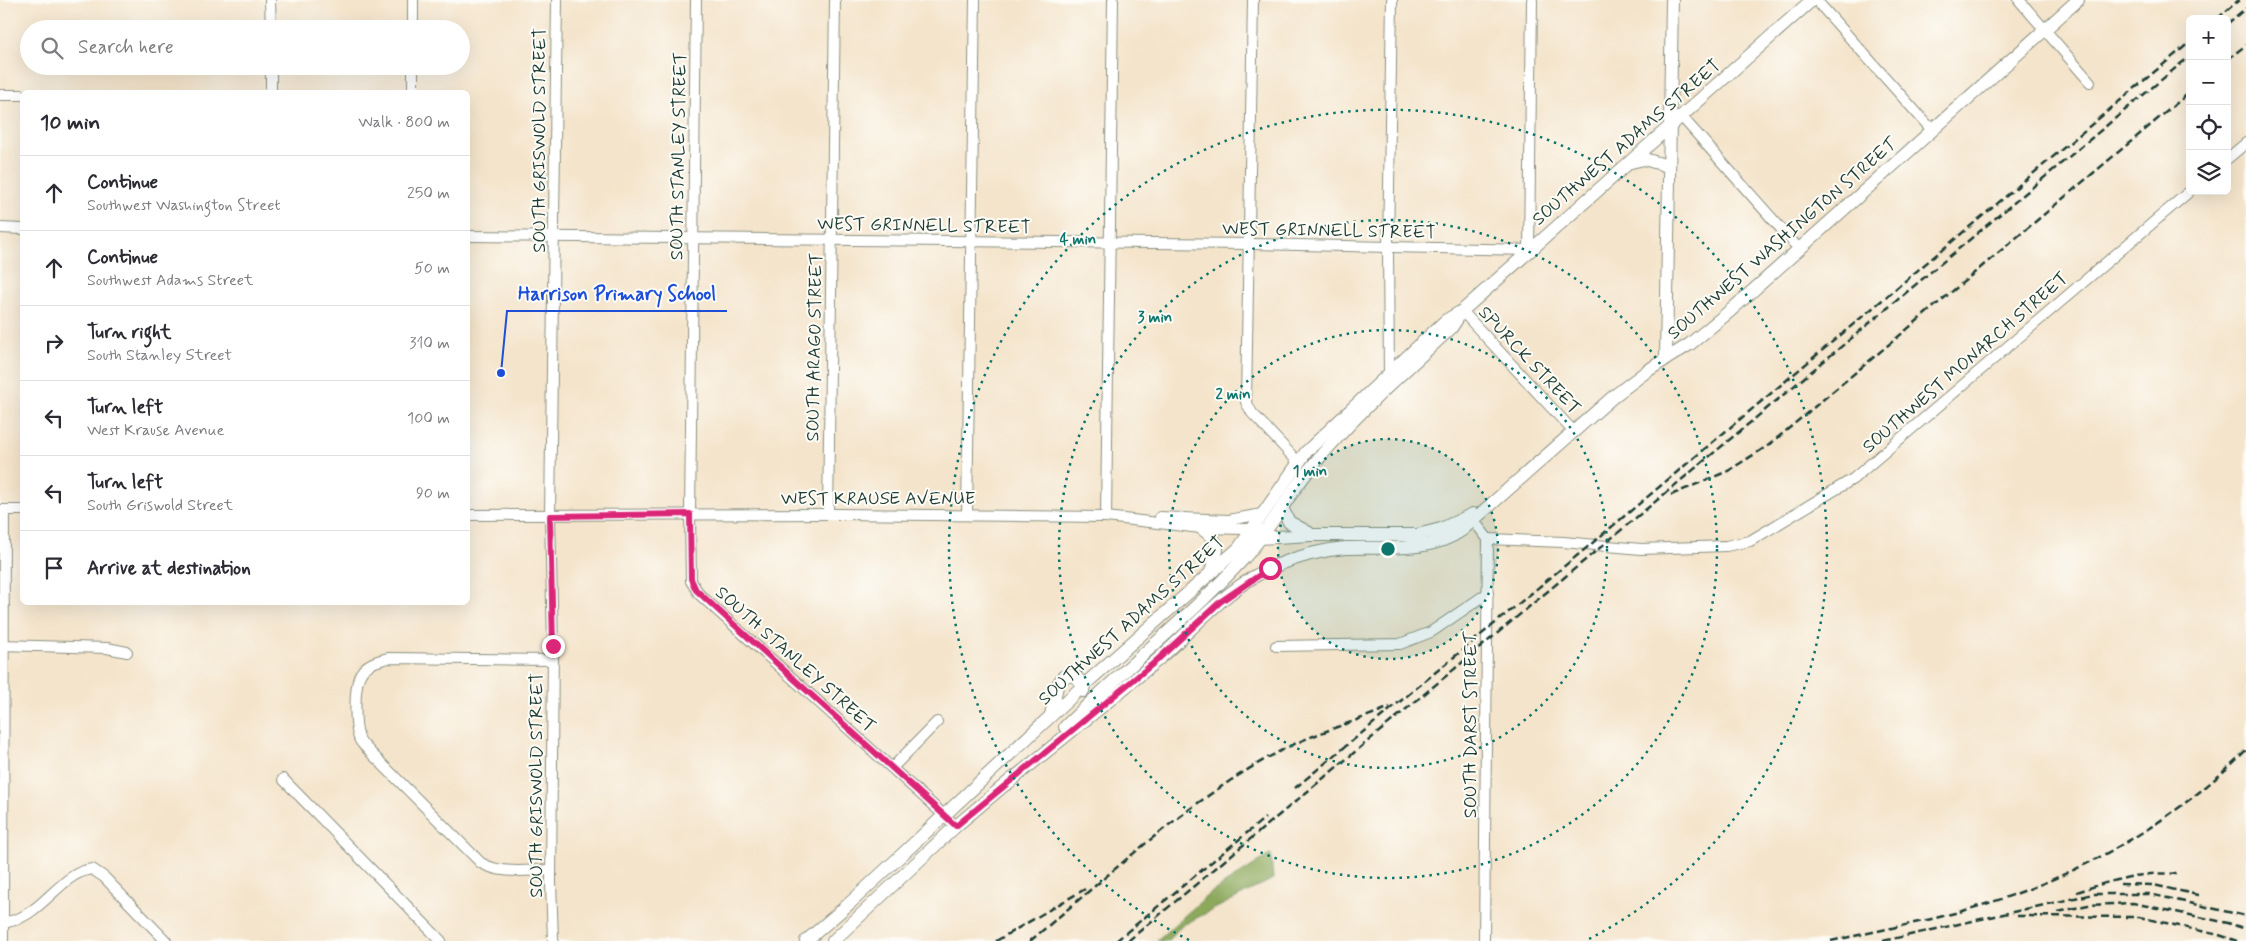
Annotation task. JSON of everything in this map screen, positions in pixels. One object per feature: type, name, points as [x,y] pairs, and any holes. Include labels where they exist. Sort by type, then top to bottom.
[{"type":"main road","points":[[1666,360],[1668,129],[1672,0]]},
{"type":"main road","name":"SOUTHWEST ADAMS STREET","points":[[1257,533],[1262,514],[1298,462],[1389,379],[1450,328],[1462,311],[1529,250],[1682,117],[1812,0]]},
{"type":"main road","name":"SOUTHWEST WASHINGTON STREET","points":[[1007,784],[1155,662],[1220,602],[1257,576],[1290,560],[1329,550],[1427,545],[1454,536],[1472,518],[1503,495],[1573,431],[1630,383],[1690,344],[1721,319],[2078,0]]},
{"type":"main road","points":[[1631,162],[1644,160],[1668,166]]},
{"type":"main road","name":"SOUTHWEST ADAMS STREET","points":[[832,941],[956,826],[1007,784],[1081,711],[1212,591],[1257,533],[1281,509],[1323,453],[1389,379]]},
{"type":"main road","points":[[1281,509],[1289,522],[1311,535]]},
{"type":"main road","name":"SOUTHWEST WASHINGTON STREET","points":[[1239,547],[1251,540],[1257,533],[1417,535],[1472,518]]},
{"type":"main road","points":[[1201,528],[1214,537],[1217,544],[1218,551],[1210,574]]},
{"type":"main road","name":"SOUTHWEST ADAMS STREET","points":[[806,941],[850,903],[1084,685],[1239,547]]},
{"type":"main road","points":[[1050,716],[1059,681],[1064,677],[1074,675],[1084,685],[1081,711]]},
{"type":"street","points":[[270,0],[271,20]]},
{"type":"street","points":[[413,0],[413,20]]},
{"type":"street","name":"SOUTH GRISWOLD STREET","points":[[553,941],[551,870],[553,660],[550,516],[555,238],[556,0]]},
{"type":"street","name":"SOUTH STANLEY STREET","points":[[696,0],[690,514],[691,579],[696,590],[956,826]]},
{"type":"street","name":"SOUTH ARAGO STREET","points":[[828,514],[835,0]]},
{"type":"street","points":[[966,515],[975,0]]},
{"type":"street","points":[[1113,0],[1106,517],[1229,520],[1262,514]]},
{"type":"street","points":[[1253,0],[1247,405],[1298,462]]},
{"type":"street","points":[[1389,379],[1388,249],[1392,0]]},
{"type":"street","points":[[1529,250],[1532,0]]},
{"type":"street","points":[[1816,0],[1932,130]]},
{"type":"street","points":[[2019,0],[2090,82]]},
{"type":"street","points":[[271,75],[271,90]]},
{"type":"street","points":[[413,75],[413,90]]},
{"type":"street","points":[[0,95],[20,95]]},
{"type":"street","points":[[1682,117],[1799,249]]},
{"type":"street","points":[[2231,156],[2246,143]]},
{"type":"street","name":"SOUTHWEST MONARCH STREET","points":[[1488,539],[1641,549],[1726,546],[1750,541],[1853,479],[2186,194]]},
{"type":"street","points":[[0,228],[20,229]]},
{"type":"street","name":"WEST GRINNELL STREET","points":[[470,236],[1249,244],[1388,249],[1529,250]]},
{"type":"street","name":"SPURCK STREET","points":[[1462,311],[1573,431]]},
{"type":"street","points":[[3,941],[2,510],[20,510]]},
{"type":"street","name":"WEST KRAUSE AVENUE","points":[[470,515],[828,514],[1106,517],[1257,533]]},
{"type":"street","points":[[1472,518],[1488,539]]},
{"type":"street","name":"SOUTH DARST STREET","points":[[1484,941],[1488,539]]},
{"type":"street","points":[[1276,646],[1400,644],[1431,632],[1488,593]]},
{"type":"street","points":[[1,646],[107,648],[127,652]]},
{"type":"street","points":[[551,870],[508,871],[492,869],[481,862],[371,753],[359,739],[356,724],[357,683],[361,672],[374,662],[388,658],[553,660]]},
{"type":"street","points":[[892,768],[937,722]]},
{"type":"street","points":[[283,779],[441,941]]},
{"type":"street","points":[[2,923],[32,912],[77,872],[92,869],[104,877],[166,941]]},
{"type":"green space","points":[[1271,854],[1273,879],[1181,926],[1168,941],[1156,941],[1209,894]]},
{"type":"railway","points":[[2222,15],[2239,0]]},
{"type":"railway","points":[[2231,21],[2246,8]]},
{"type":"railway","points":[[1295,788],[1590,545],[2186,45]]},
{"type":"railway","points":[[2231,57],[2246,45]]},
{"type":"railway","points":[[1128,941],[2186,59]]},
{"type":"railway","points":[[1671,495],[1728,471],[1769,445],[2186,95]]},
{"type":"railway","points":[[1030,941],[1152,838],[1216,790],[1284,749],[1310,737],[1390,707]]},
{"type":"railway","points":[[1831,941],[1961,911],[2016,894],[2052,880],[2088,863],[2156,824],[2188,801],[2246,750]]},
{"type":"railway","points":[[1116,941],[1265,818]]},
{"type":"railway","points":[[2077,892],[2139,875],[2177,874]]},
{"type":"railway","points":[[2120,884],[2154,885],[2202,896]]},
{"type":"railway","points":[[996,941],[1085,889]]},
{"type":"railway","points":[[1883,941],[2093,894],[2150,894],[2246,916]]},
{"type":"railway","points":[[2058,912],[2088,905],[2133,903],[2228,923],[2246,929]]},
{"type":"railway","points":[[2017,916],[2139,917],[2219,935],[2237,941]]},
{"type":"place","name":"Harrison Primary School","points":[[501,373]]},
{"type":"route","points":[[553,646],[550,516],[690,514],[691,579],[696,590],[956,826],[1155,662],[1220,602],[1270,568]]}]
